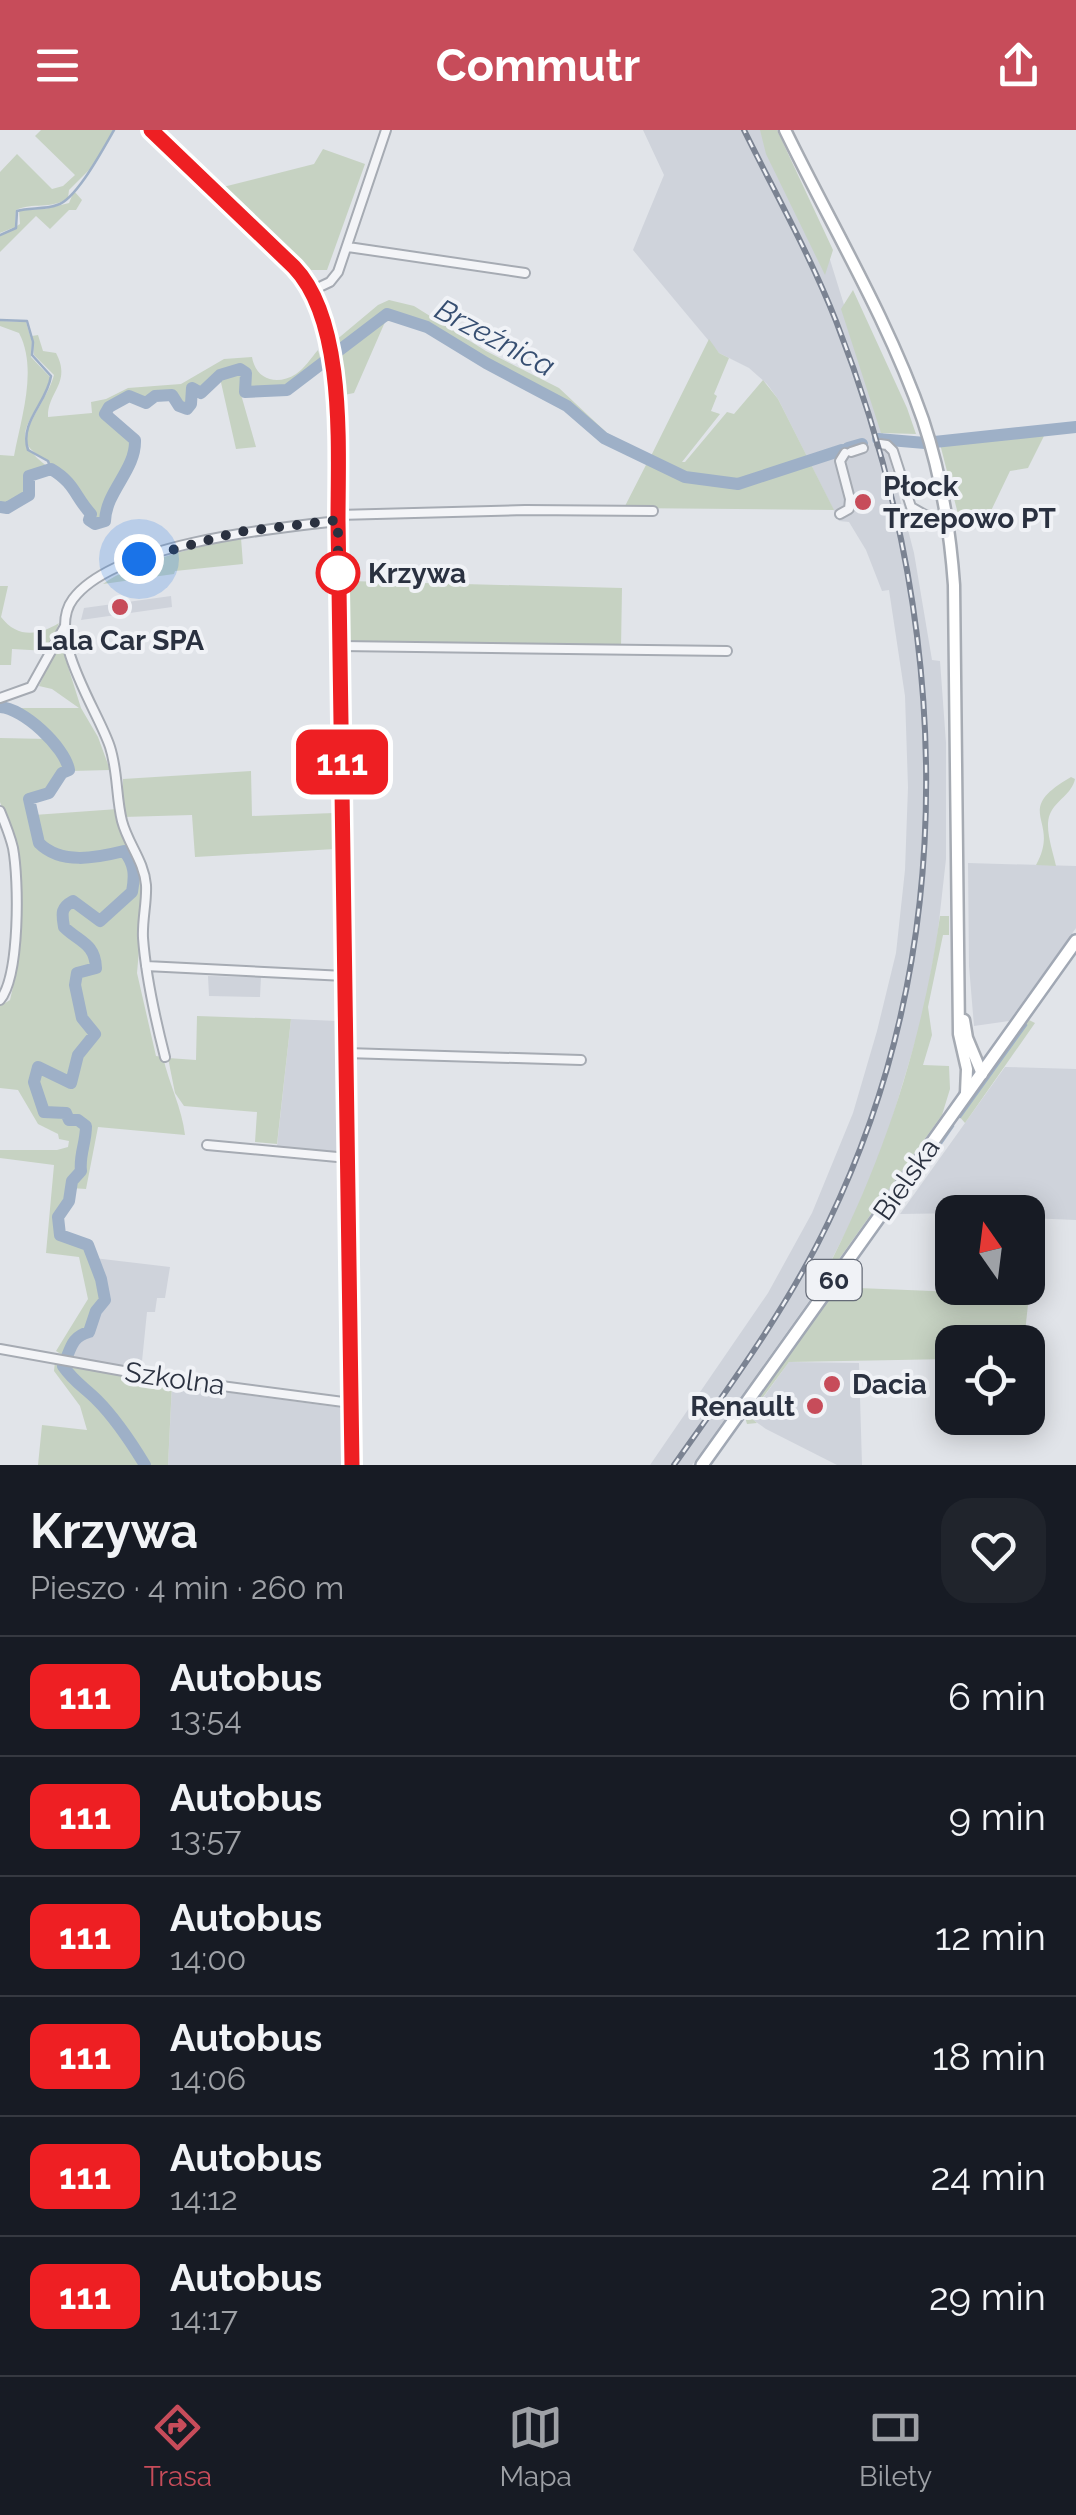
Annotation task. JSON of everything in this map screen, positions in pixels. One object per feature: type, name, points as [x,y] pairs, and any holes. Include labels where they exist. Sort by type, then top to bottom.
[{"type":"main road","points":[[785,130],[902,368],[932,450],[947,518],[954,602],[959,1041],[967,1069],[966,1096]]},
{"type":"main road","name":"Bielska","points":[[702,1465],[1076,942]]},
{"type":"main road","points":[[960,999],[967,1038],[980,1075]]},
{"type":"main road","points":[[974,1052],[997,1052]]},
{"type":"main road","points":[[967,1069],[980,1075]]},
{"type":"street","points":[[151,130],[294,267],[313,290],[332,373],[340,436],[352,1465]]},
{"type":"street","points":[[313,290],[334,278],[386,130]]},
{"type":"street","points":[[348,247],[525,274]]},
{"type":"street","points":[[880,444],[888,444],[893,451],[910,508],[947,518]]},
{"type":"street","points":[[840,514],[849,509],[850,499],[840,461],[848,452],[863,448]]},
{"type":"street","points":[[0,698],[31,688],[66,626],[70,604],[79,592],[139,559],[238,532],[338,518],[524,510],[653,511]]},
{"type":"street","points":[[66,626],[77,677],[108,742],[122,819],[144,872],[146,966],[165,1056]]},
{"type":"street","points":[[341,646],[727,651]]},
{"type":"street","points":[[0,811],[13,851],[15,915],[11,982],[0,1000]]},
{"type":"street","points":[[146,966],[345,976]]},
{"type":"street","points":[[346,1053],[580,1060]]},
{"type":"street","points":[[207,1145],[348,1158]]},
{"type":"street","name":"Szkolna","points":[[0,1349],[168,1379],[351,1403]]},
{"type":"shaded area","points":[[643,130],[774,130],[817,218],[878,414],[914,553],[932,660],[940,661],[946,743],[946,859],[937,939],[923,1016],[886,1139],[855,1214],[814,1294],[692,1465],[650,1465],[768,1293],[812,1213],[853,1113],[877,1031],[896,953],[905,870],[905,696],[889,590],[882,591],[866,550],[849,522],[839,521],[778,399],[749,368],[719,353],[633,250],[664,175]]},
{"type":"shaded area","points":[[171,596],[172,607],[81,620],[84,608]]},
{"type":"shaded area","points":[[968,863],[1076,866],[1076,928],[1009,1021],[974,1026]]},
{"type":"shaded area","points":[[208,976],[261,977],[260,997],[209,996]]},
{"type":"shaded area","points":[[291,1019],[337,1021],[340,1152],[277,1146]]},
{"type":"shaded area","points":[[1005,1067],[1076,1069],[1076,1220],[1045,1219],[1045,1195],[935,1195],[935,1213],[900,1214]]},
{"type":"shaded area","points":[[94,1258],[170,1267],[165,1298],[157,1298],[155,1312],[147,1312],[141,1371],[72,1356],[78,1339],[89,1335],[106,1302],[105,1286]]},
{"type":"shaded area","points":[[789,1362],[859,1363],[862,1465],[837,1465],[749,1417]]},
{"type":"shaded area","points":[[172,1385],[343,1408],[344,1465],[168,1465]]},
{"type":"green space","points":[[41,130],[113,130],[95,164],[69,190],[68,198],[16,210],[15,227],[0,233],[0,172],[17,154],[52,189],[63,186],[75,175],[35,136]]},
{"type":"green space","points":[[760,130],[777,130],[833,250],[825,275],[766,154]]},
{"type":"green space","points":[[323,149],[365,164],[327,270],[311,270],[223,187],[314,164]]},
{"type":"green space","points":[[74,191],[82,200],[76,210],[69,210],[50,229],[36,216],[0,252],[0,236],[20,224],[19,210],[69,203]]},
{"type":"green space","points":[[853,290],[916,434],[881,433],[841,309]]},
{"type":"green space","points":[[389,300],[414,306],[486,351],[559,388],[607,433],[651,456],[709,339],[719,353],[729,358],[711,411],[720,414],[682,462],[727,412],[734,414],[763,380],[778,399],[834,510],[624,508],[647,463],[608,444],[564,408],[396,319],[385,322],[354,393],[344,395],[335,341]]},
{"type":"green space","points":[[0,321],[26,322],[32,342],[31,357],[50,377],[25,434],[34,455],[48,467],[40,473],[28,473],[30,491],[7,507],[0,505],[0,455],[14,456],[28,378],[25,347],[19,333],[0,326]]},
{"type":"green space","points":[[38,335],[43,351],[56,353],[60,363],[60,380],[48,417],[92,413],[91,402],[128,388],[181,384],[224,359],[252,357],[263,376],[275,380],[296,374],[318,350],[321,361],[287,388],[244,390],[247,373],[241,367],[218,374],[199,392],[193,386],[186,408],[172,394],[156,395],[145,401],[130,394],[108,406],[103,415],[134,440],[135,446],[112,491],[104,519],[95,523],[71,484],[27,443],[29,426],[54,375],[34,355],[32,336]]},
{"type":"green space","points":[[239,370],[245,374],[240,391],[256,447],[236,449],[220,378]]},
{"type":"green space","points":[[1045,434],[1028,468],[1010,471],[989,515],[958,514],[940,444]]},
{"type":"green space","points":[[241,538],[243,564],[103,584],[150,562]]},
{"type":"green space","points":[[349,581],[622,588],[621,648],[350,642]]},
{"type":"green space","points":[[0,586],[8,586],[1,617],[14,629],[36,632],[59,623],[48,651],[12,649],[11,665],[0,665]]},
{"type":"green space","points":[[60,641],[81,708],[98,737],[110,770],[71,771],[66,752],[15,708],[79,708],[52,689],[39,686]]},
{"type":"green space","points":[[0,738],[48,739],[64,754],[67,769],[59,772],[48,792],[28,798],[34,834],[44,852],[77,859],[123,854],[132,867],[130,893],[100,920],[74,900],[65,904],[59,914],[67,933],[83,943],[92,956],[94,968],[76,972],[74,986],[80,1019],[94,1035],[77,1055],[71,1082],[40,1066],[36,1067],[33,1081],[43,1114],[64,1115],[68,1121],[85,1127],[79,1171],[64,1202],[59,1236],[88,1249],[103,1299],[87,1331],[79,1331],[68,1341],[64,1356],[56,1351],[88,1299],[79,1257],[46,1253],[54,1165],[0,1158],[0,1150],[57,1150],[68,1147],[69,1141],[59,1139],[58,1134],[38,1124],[18,1090],[0,1088],[0,1006],[10,1000],[16,974],[17,929],[14,842],[0,802]]},
{"type":"green space","points":[[251,771],[252,816],[334,813],[335,849],[195,857],[192,815],[123,817],[123,779]]},
{"type":"green space","points":[[1071,777],[1075,779],[1073,784],[1048,820],[1056,866],[1036,865],[1044,837],[1040,817],[1043,799]]},
{"type":"green space","points":[[118,809],[141,870],[144,893],[137,973],[156,1056],[163,1057],[185,1135],[98,1127],[86,1189],[71,1188],[82,1172],[88,1125],[78,1119],[73,1121],[66,1111],[44,1111],[35,1079],[40,1068],[74,1084],[81,1053],[96,1032],[83,1019],[76,985],[78,974],[98,967],[92,949],[67,930],[63,915],[66,907],[76,904],[101,922],[134,892],[136,875],[124,849],[83,855],[44,846],[34,815]]},
{"type":"green space","points":[[940,916],[949,916],[949,935],[943,935],[928,1007],[932,1035],[923,1065],[949,1066],[950,1089],[942,1115],[814,1294],[858,1204],[894,1111],[921,1015]]},
{"type":"green space","points":[[197,1016],[291,1019],[277,1144],[255,1142],[257,1112],[184,1106],[175,1093],[168,1058],[196,1060]]},
{"type":"green space","points":[[1027,1019],[1035,1023],[965,1123],[958,1115]]},
{"type":"green space","points":[[834,1287],[935,1291],[935,1305],[1028,1305],[1026,1325],[935,1325],[935,1359],[789,1362],[749,1416],[757,1423],[747,1424],[744,1414]]},
{"type":"green space","points":[[55,1361],[172,1383],[168,1465],[38,1465],[42,1425],[87,1430],[80,1406],[54,1371]]},
{"type":"waterway","points":[[0,235],[16,228],[17,211],[57,205],[72,194],[114,130]]},
{"type":"waterway","name":"Brzeźnica","points":[[0,507],[7,508],[29,495],[29,476],[51,469],[70,485],[91,514],[89,520],[95,524],[105,521],[110,500],[131,461],[135,440],[105,414],[109,407],[129,396],[146,403],[155,396],[172,395],[179,406],[187,409],[192,388],[201,393],[220,375],[240,369],[246,373],[245,392],[287,390],[387,314],[427,327],[567,406],[604,438],[685,477],[738,484],[842,450]]},
{"type":"waterway","points":[[0,320],[27,321],[32,355],[51,376],[30,421],[26,440],[28,450],[48,461],[51,469]]},
{"type":"waterway","name":"Brzeźnica","points":[[878,439],[925,443],[1076,427]]},
{"type":"waterway","name":"Brzeźnica","points":[[848,448],[862,444]]},
{"type":"waterway","name":"Brzeźnica","points":[[0,707],[20,714],[42,730],[60,751],[69,770],[62,773],[49,793],[29,799],[39,843],[68,857],[124,851],[133,870],[132,892],[100,921],[73,901],[64,909],[64,927],[89,948],[95,960],[96,968],[77,973],[75,985],[82,1018],[95,1034],[78,1055],[71,1083],[38,1067],[34,1082],[44,1112],[66,1113],[69,1120],[86,1126],[81,1171],[72,1181],[69,1201],[58,1217],[60,1235],[88,1245],[105,1300],[96,1311],[89,1332],[78,1337],[63,1366],[111,1415],[145,1465]]},
{"type":"waterway","points":[[960,1117],[1026,1025]]},
{"type":"waterway","points":[[924,1168],[953,1126]]},
{"type":"waterway","points":[[892,1212],[917,1176]]},
{"type":"railway","points":[[674,1465],[775,1317],[828,1223],[873,1114],[903,1003],[921,889],[926,774],[920,659],[902,544],[874,431],[836,321],[744,130]]},
{"type":"bus line","name":"111","points":[[151,130],[294,267],[313,290],[323,318],[340,418],[338,520],[352,1465]]},
{"type":"place","name":"Płock Trzepowo PT","points":[[863,502]]},
{"type":"place","name":"Krzywa","points":[[338,573]]},
{"type":"place","name":"Lala Car SPA","points":[[120,607]]},
{"type":"place","name":"Dacia","points":[[832,1384]]},
{"type":"place","name":"Renault","points":[[815,1406]]},
{"type":"route","points":[[139,559],[238,532],[338,520],[338,573]]}]
